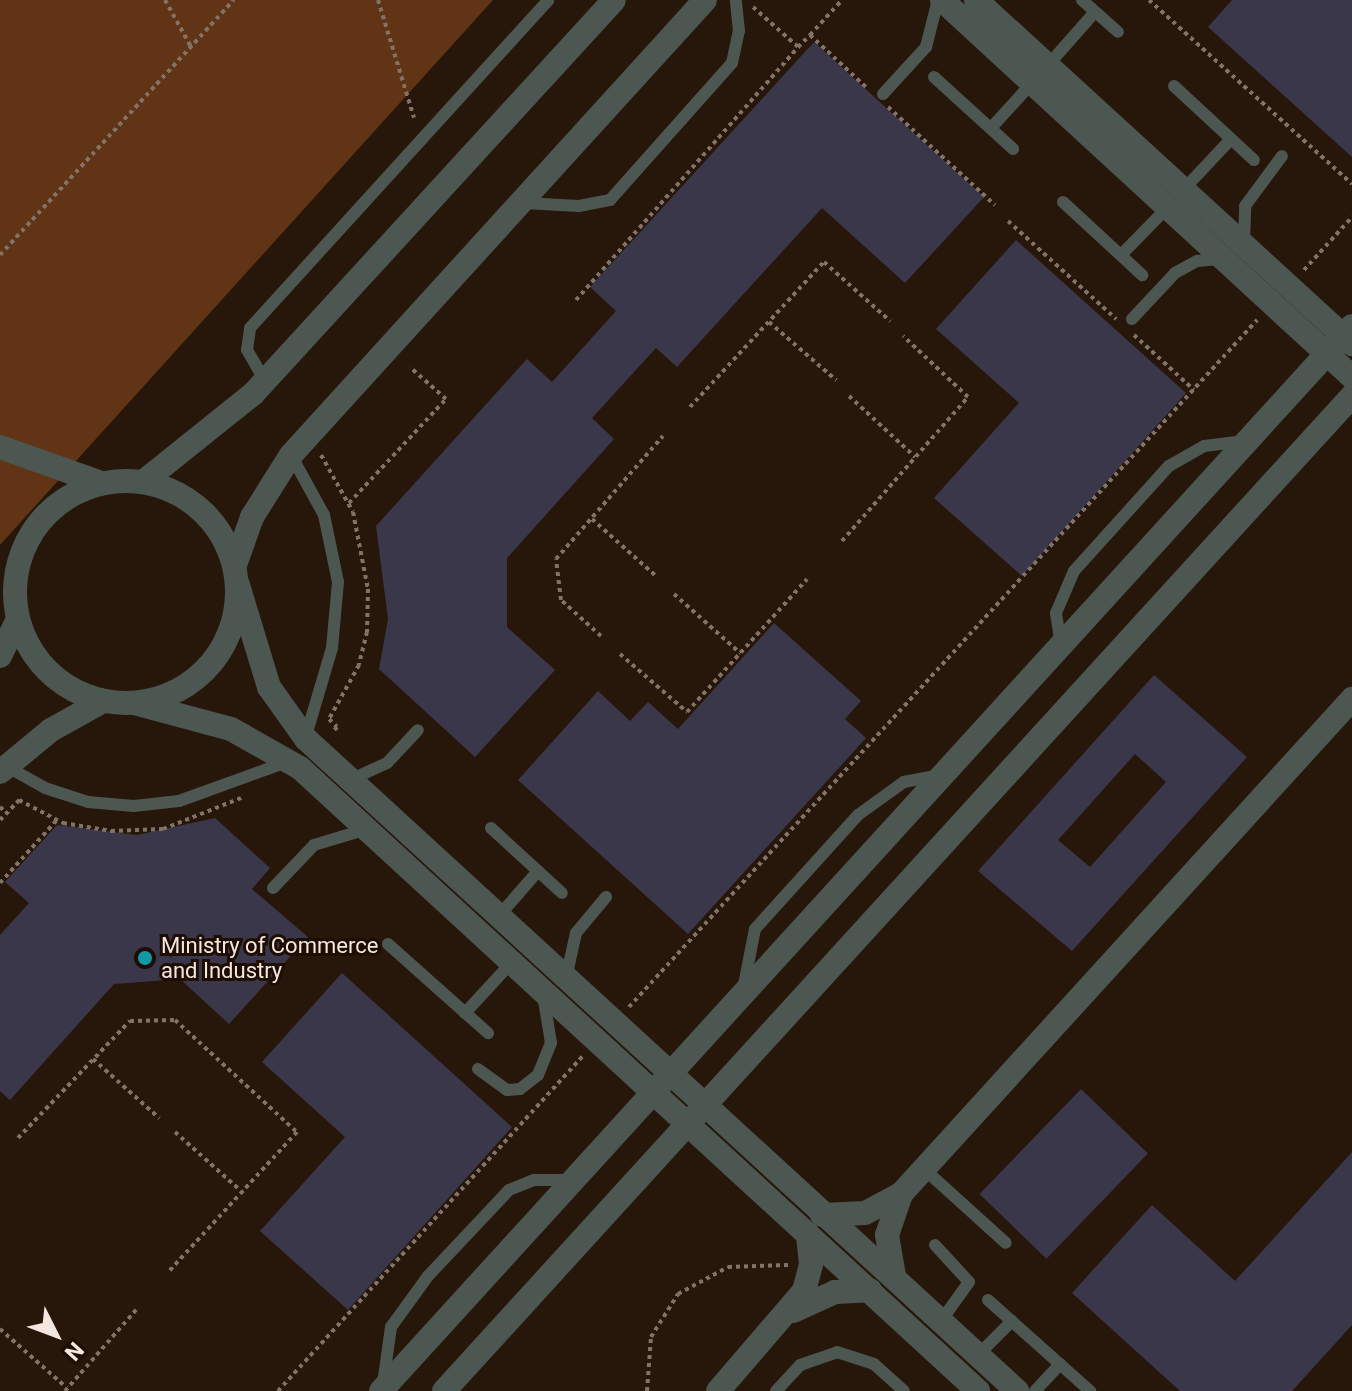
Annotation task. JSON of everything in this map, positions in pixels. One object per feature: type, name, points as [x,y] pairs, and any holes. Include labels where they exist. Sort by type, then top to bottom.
[{"type":"street","points":[[143,482],[210,433],[265,381],[614,0]]},
{"type":"street","points":[[134,703],[176,691],[210,665],[236,614],[236,575],[252,517],[291,455],[524,203],[705,0]]},
{"type":"street","points":[[940,0],[1223,259],[1281,294],[1343,340],[1352,377]]},
{"type":"street","points":[[976,0],[1245,245],[1281,294]]},
{"type":"street","points":[[382,1390],[1248,440],[1343,340]]},
{"type":"street","points":[[444,1391],[1352,396]]},
{"type":"street","points":[[0,447],[101,483],[143,482],[175,491],[202,509],[236,575],[269,687],[306,739],[566,981],[605,1032]]},
{"type":"street","points":[[0,656],[16,610],[28,539],[47,514],[101,483]]},
{"type":"street","points":[[0,565],[16,610],[48,672],[103,701],[134,703],[231,729],[290,761],[543,991],[605,1032],[696,1114],[815,1224],[870,1290],[978,1391]]},
{"type":"street","points":[[815,1224],[865,1213],[901,1194],[1352,699]]},
{"type":"street","points":[[3,769],[51,730],[103,701]]},
{"type":"street","points":[[894,1276],[887,1235],[901,1194]]},
{"type":"street","points":[[718,1391],[787,1315],[804,1291],[811,1264],[815,1224]]},
{"type":"street","points":[[815,1224],[894,1276],[1017,1391]]},
{"type":"street","points":[[787,1315],[835,1292],[870,1290]]},
{"type":"lane","points":[[265,381],[247,350],[250,328],[548,0]]},
{"type":"lane","points":[[524,203],[579,206],[610,200],[732,63],[739,41],[736,0]]},
{"type":"lane","points":[[883,94],[926,47],[940,0]]},
{"type":"lane","points":[[1082,0],[1118,32]]},
{"type":"lane","points":[[1049,64],[1095,12]]},
{"type":"lane","points":[[934,77],[1013,149]]},
{"type":"lane","points":[[991,128],[1031,84]]},
{"type":"lane","points":[[1174,86],[1254,160]]},
{"type":"lane","points":[[1185,188],[1231,139]]},
{"type":"lane","points":[[1245,245],[1245,206],[1282,156]]},
{"type":"lane","points":[[1063,202],[1142,275]]},
{"type":"lane","points":[[1121,255],[1167,208]]},
{"type":"lane","points":[[1132,319],[1185,266],[1223,259]]},
{"type":"lane","points":[[1061,645],[1056,613],[1074,571],[1169,466],[1204,446],[1248,440]]},
{"type":"lane","points":[[291,455],[324,515],[338,582],[332,648],[306,739]]},
{"type":"lane","points":[[350,780],[387,763],[418,730]]},
{"type":"lane","points":[[3,769],[45,788],[88,802],[134,806],[179,801],[290,761]]},
{"type":"lane","points":[[743,993],[755,929],[858,815],[904,782],[942,775]]},
{"type":"lane","points":[[491,828],[562,893]]},
{"type":"lane","points":[[273,888],[314,845],[367,829]]},
{"type":"lane","points":[[497,917],[538,871]]},
{"type":"lane","points":[[566,981],[576,933],[606,897]]},
{"type":"lane","points":[[388,944],[488,1033]]},
{"type":"lane","points":[[465,1013],[512,962]]},
{"type":"lane","points":[[478,1069],[507,1090],[520,1089],[538,1075],[551,1043],[543,991]]},
{"type":"lane","points":[[924,1169],[1006,1243]]},
{"type":"lane","points":[[382,1390],[391,1327],[428,1276],[509,1190],[534,1180],[573,1180]]},
{"type":"lane","points":[[935,1245],[969,1282],[941,1321]]},
{"type":"lane","points":[[988,1300],[1090,1391]]},
{"type":"lane","points":[[978,1355],[1012,1321]]},
{"type":"lane","points":[[776,1391],[800,1365],[837,1352],[874,1364],[904,1391]]},
{"type":"lane","points":[[1035,1391],[1060,1364]]},
{"type":"path","points":[[165,0],[191,47]]},
{"type":"path","points":[[0,255],[234,0]]},
{"type":"path","points":[[378,0],[416,117],[408,126]]},
{"type":"path","points":[[810,35],[842,0]]},
{"type":"path","points":[[1149,0],[1352,184]]},
{"type":"path","points":[[576,300],[798,47]]},
{"type":"path","points":[[278,1391],[1352,217]]},
{"type":"path","points":[[1008,221],[1194,390]]},
{"type":"path","points":[[690,407],[824,262],[890,321]]},
{"type":"path","points":[[769,322],[836,380]]},
{"type":"path","points":[[842,541],[968,397],[903,336]]},
{"type":"path","points":[[349,503],[446,399],[410,367]]},
{"type":"path","points":[[849,396],[915,457]]},
{"type":"path","points":[[601,636],[561,600],[556,559],[663,436]]},
{"type":"path","points":[[591,518],[656,576]]},
{"type":"path","points":[[620,654],[687,712],[807,579]]},
{"type":"path","points":[[674,594],[740,653]]},
{"type":"path","points":[[0,807],[7,813],[0,820]]},
{"type":"path","points":[[0,883],[57,820]]},
{"type":"path","points":[[18,1138],[130,1021],[175,1020],[297,1132],[169,1271]]},
{"type":"path","points":[[93,1059],[159,1118]]},
{"type":"path","points":[[175,1132],[242,1192]]},
{"type":"path","points":[[647,1391],[651,1337],[667,1307],[693,1282],[728,1267],[811,1264]]},
{"type":"path","points":[[0,1329],[66,1390],[136,1310]]},
{"type":"shaded area","points":[[0,0],[493,0],[0,545]]},
{"type":"building","points":[[1232,0],[1352,0],[1352,157],[1208,27]]},
{"type":"building","points":[[814,42],[984,197],[905,283],[822,208],[677,367],[656,348],[592,418],[614,439],[507,558],[507,627],[555,670],[475,757],[379,669],[388,619],[376,526],[527,359],[552,382],[616,311],[590,287]]},
{"type":"building","points":[[1016,240],[1186,393],[1022,576],[934,498],[1019,403],[936,329]]},
{"type":"building","points":[[774,623],[861,701],[845,719],[866,738],[688,934],[518,780],[598,691],[630,721],[648,702],[678,729]]},
{"type":"building","points":[[1154,675],[1247,757],[1072,951],[978,871]],"holes":[[[1135,754],[1166,782],[1090,867],[1058,840]]]},
{"type":"building","name":"Ministry of Commerce and Industry","points":[[215,818],[270,868],[252,889],[308,937],[229,1024],[180,979],[114,984],[10,1100],[0,1091],[0,935],[29,903],[5,882],[57,825],[137,835]]},
{"type":"building","points":[[342,973],[512,1127],[348,1310],[260,1231],[345,1137],[262,1062]]},
{"type":"building","points":[[1081,1089],[1148,1154],[1046,1259],[980,1194]]},
{"type":"building","points":[[1352,1152],[1352,1325],[1292,1391],[1180,1391],[1072,1293],[1152,1205],[1235,1281]]},
{"type":"place","name":"Ministry of Commerce and Industry","points":[[145,958]]}]
